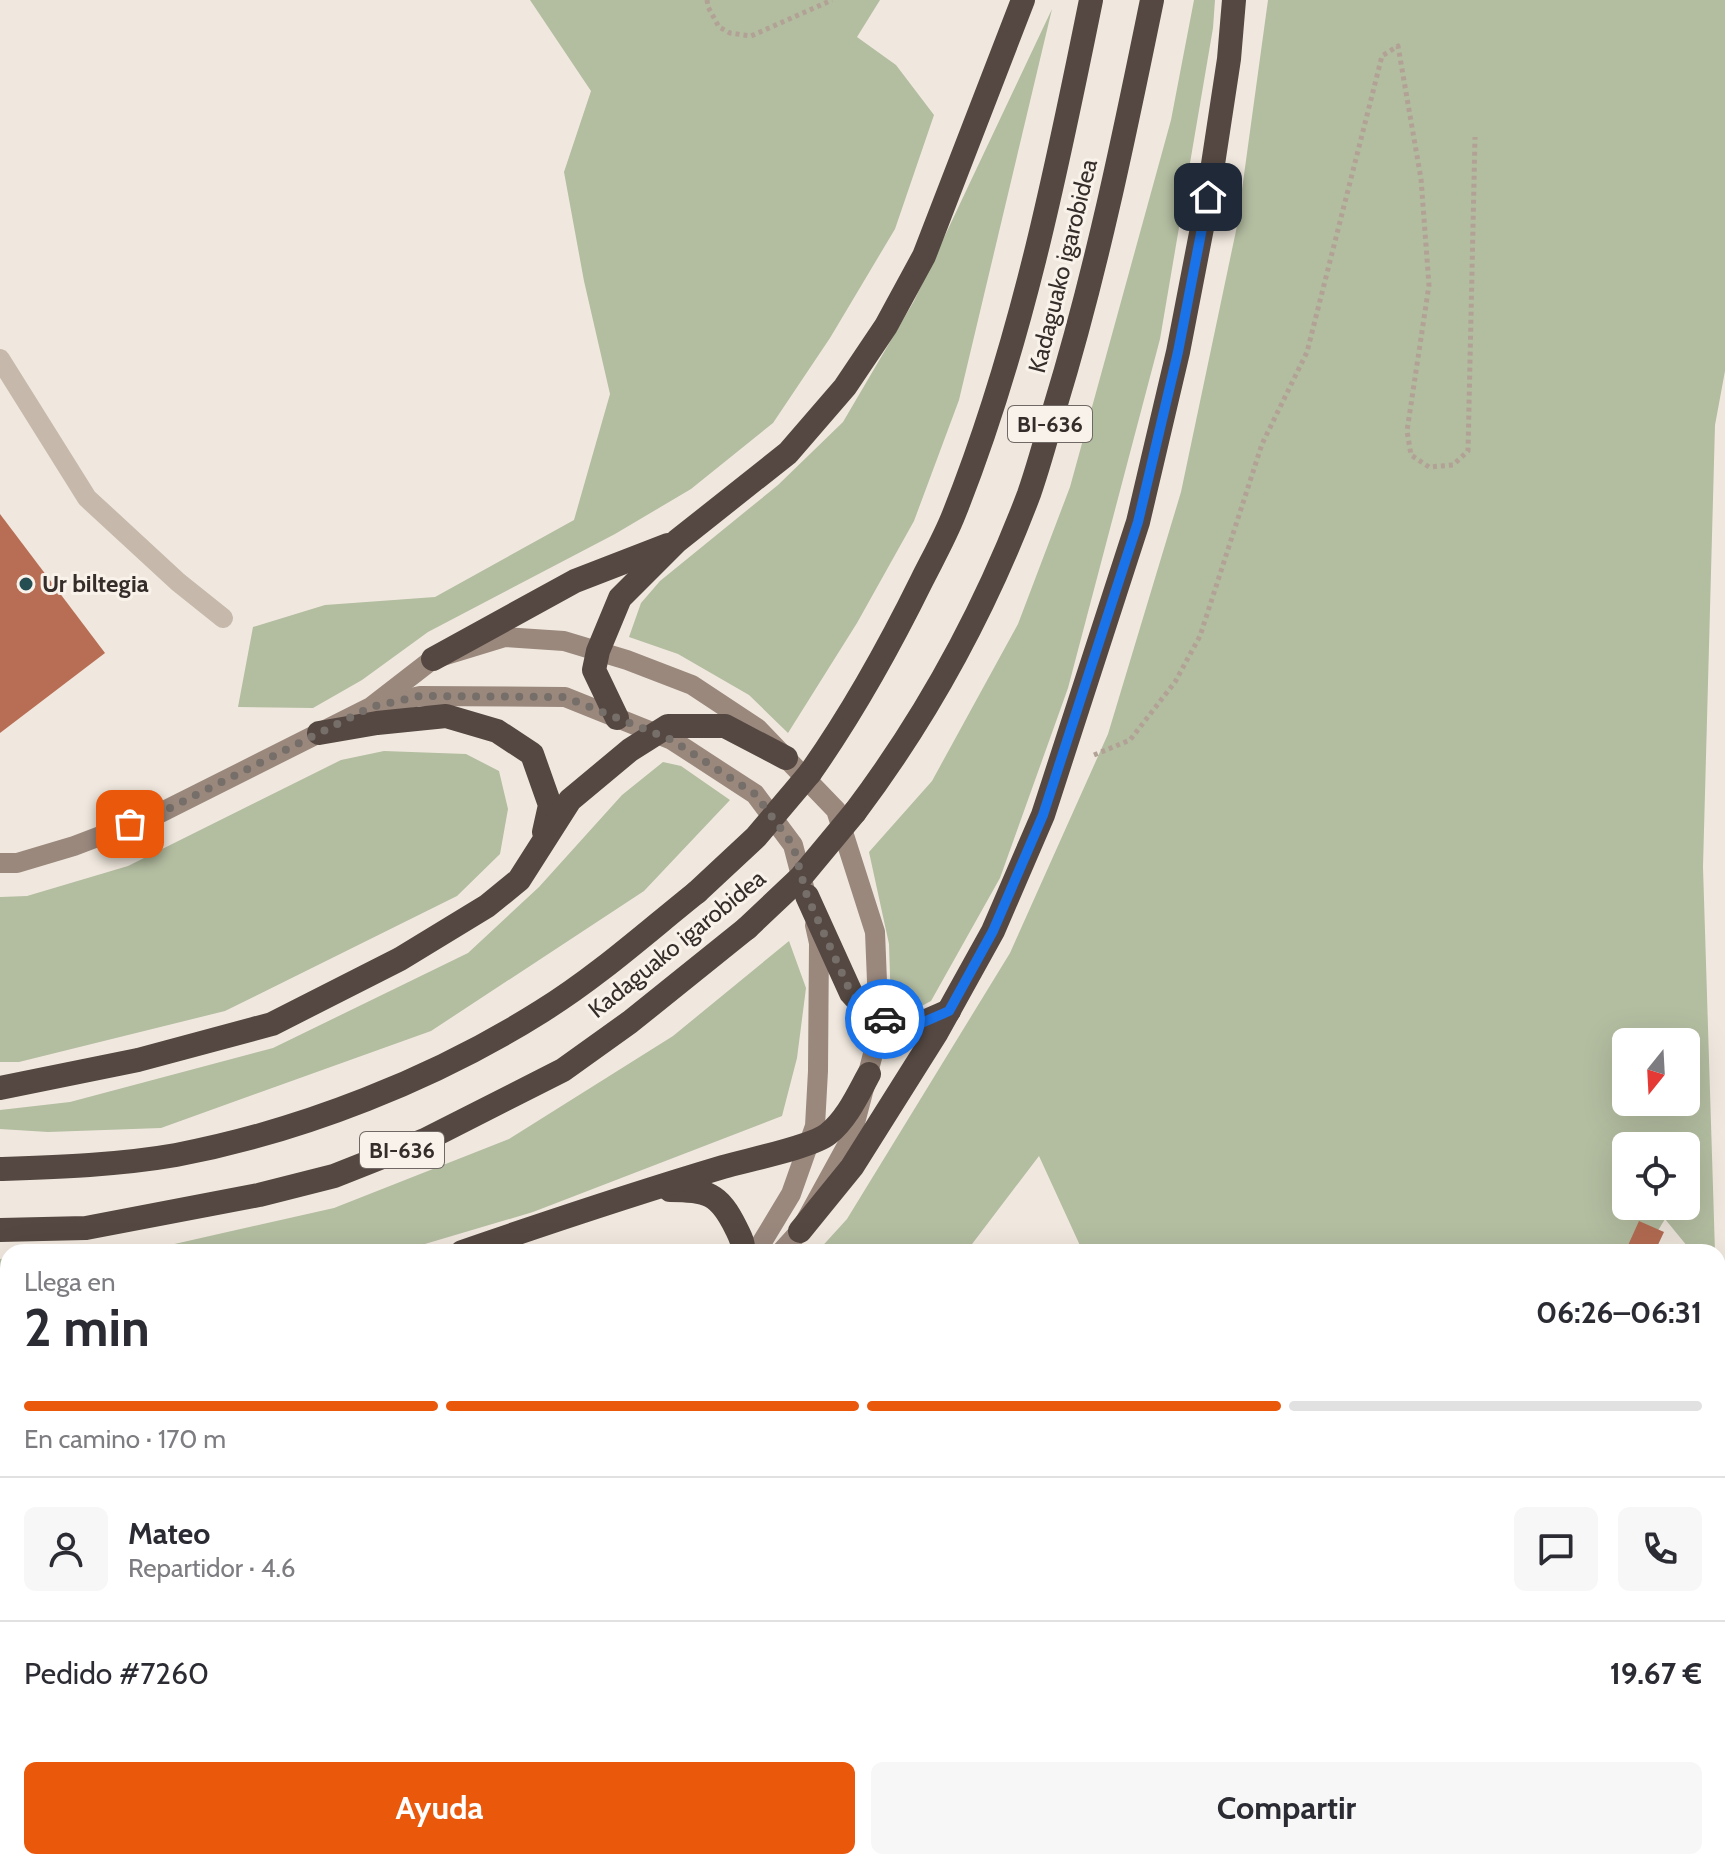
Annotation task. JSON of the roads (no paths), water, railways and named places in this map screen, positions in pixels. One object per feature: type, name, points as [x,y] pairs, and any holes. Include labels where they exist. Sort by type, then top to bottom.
[{"type":"highway","points":[[617,718],[594,670],[598,651],[620,598],[677,541],[788,453],[845,387],[886,326],[924,256],[1023,0]]},
{"type":"highway","name":"Kadaguako igarobidea","points":[[0,1169],[174,1155],[269,1133],[363,1100],[464,1055],[544,1010],[697,892],[756,837],[810,773],[850,716],[903,619],[953,516],[996,399],[1045,217],[1091,0]]},
{"type":"highway","name":"Kadaguako igarobidea","points":[[0,1230],[86,1228],[259,1195],[334,1176],[425,1140],[563,1070],[630,1022],[747,928],[801,877],[855,812],[937,691],[983,601],[1029,493],[1078,334],[1114,185],[1152,0]]},
{"type":"highway","points":[[800,1231],[852,1167],[949,1011],[993,931],[1043,815],[1138,522],[1178,352],[1208,197],[1229,59],[1234,0]]},
{"type":"highway","points":[[433,659],[575,581],[677,541]]},
{"type":"highway","points":[[319,733],[446,716],[497,731],[532,754],[550,805],[542,842]]},
{"type":"highway","points":[[0,1088],[138,1060],[272,1024],[400,959],[487,906],[519,880],[570,800],[630,750],[668,726],[725,726],[786,758]]},
{"type":"highway","points":[[807,896],[851,993],[870,1014],[917,1025],[949,1011]]},
{"type":"highway","points":[[485,1244],[586,1209],[810,1143],[828,1134],[850,1108],[869,1074]]},
{"type":"highway","points":[[652,1190],[701,1190],[718,1200],[726,1208],[744,1244]]},
{"type":"street","points":[[0,359],[87,498],[178,582],[223,618]]},
{"type":"street","points":[[0,863],[17,863],[74,846],[158,814],[371,707],[433,659],[505,637],[564,641],[692,685],[757,728],[836,810],[875,932],[879,1031],[869,1074],[851,1138],[800,1231],[788,1244]]},
{"type":"street","points":[[371,707],[420,696],[565,697],[672,740],[755,794],[793,845],[819,943],[815,1126],[791,1194],[761,1244]]},
{"type":"place","name":"Ur biltegia","points":[[26,584]]}]
